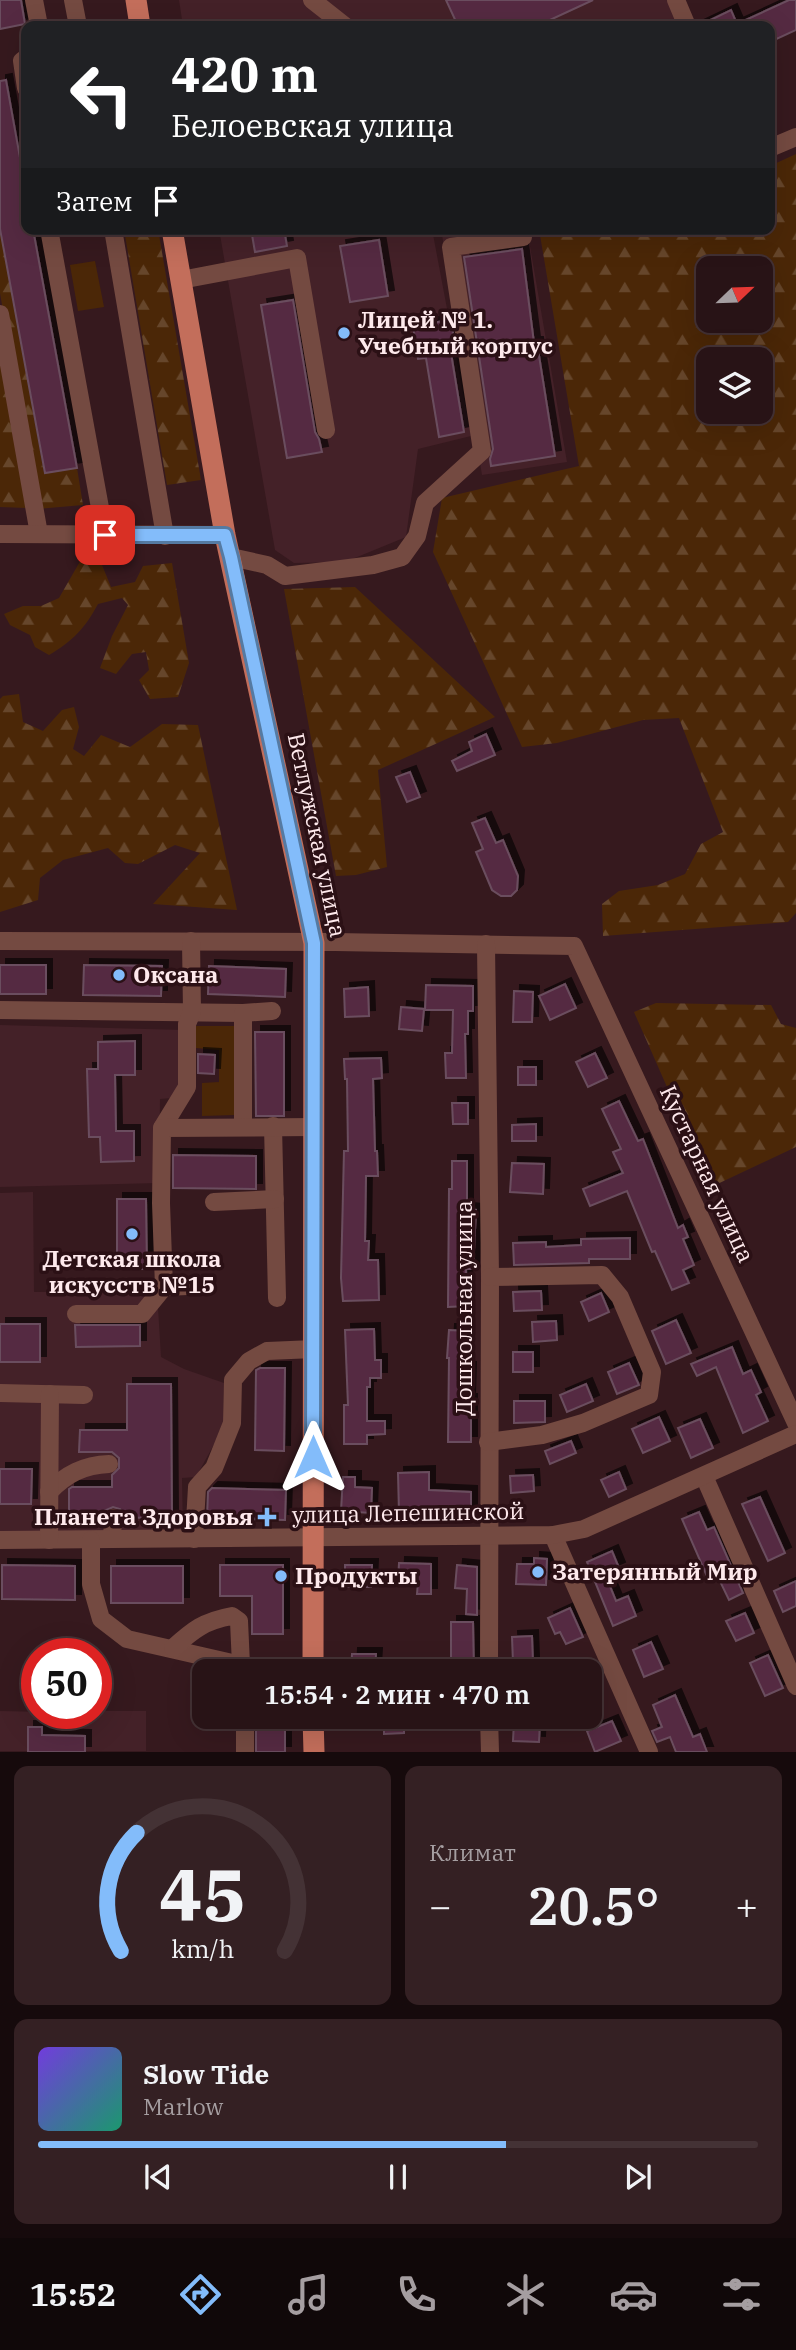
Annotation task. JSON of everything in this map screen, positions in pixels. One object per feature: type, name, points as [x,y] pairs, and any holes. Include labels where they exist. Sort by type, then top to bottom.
[{"type":"main road","points":[[136,0],[139,21]]},
{"type":"main road","name":"Ветлужская улица","points":[[173,235],[225,535],[314,943],[313,1659]]},
{"type":"main road","points":[[313,1729],[314,1752]]},
{"type":"street","points":[[34,0],[38,21]]},
{"type":"street","points":[[74,0],[77,21]]},
{"type":"street","points":[[312,0],[339,21]]},
{"type":"street","points":[[676,0],[685,21]]},
{"type":"street","points":[[775,146],[796,138]]},
{"type":"street","points":[[50,235],[105,535]]},
{"type":"street","points":[[114,235],[164,536]]},
{"type":"street","points":[[231,557],[267,565],[285,576],[373,565],[402,557],[417,536],[425,503],[482,451],[452,247],[523,237]]},
{"type":"street","points":[[181,281],[297,258],[326,430]]},
{"type":"street","points":[[0,314],[39,534]]},
{"type":"street","points":[[0,534],[225,535]]},
{"type":"street","points":[[0,941],[486,944]]},
{"type":"street","points":[[76,1314],[142,1314],[164,1287],[162,1128],[187,1087],[187,1024],[192,1012],[191,941]]},
{"type":"street","name":"Кустарная улица","points":[[486,944],[574,946],[789,1390],[796,1423]]},
{"type":"street","name":"Дошкольная улица","points":[[486,944],[490,1277],[489,1659]]},
{"type":"street","points":[[0,1010],[243,1013],[272,1011]]},
{"type":"street","points":[[243,1013],[243,1126]]},
{"type":"street","points":[[273,1126],[278,1297]]},
{"type":"street","points":[[162,1128],[314,1127]]},
{"type":"street","points":[[214,1202],[275,1199]]},
{"type":"street","points":[[488,1442],[542,1435],[605,1414],[649,1395],[652,1372],[620,1297],[602,1275],[490,1277]]},
{"type":"street","points":[[164,1287],[187,1286]]},
{"type":"street","points":[[194,1539],[197,1487],[214,1468],[232,1423],[233,1380],[249,1361],[267,1351],[314,1349]]},
{"type":"street","points":[[0,1393],[39,1399],[84,1395]]},
{"type":"street","points":[[39,1399],[49,1492],[49,1540]]},
{"type":"street","name":"улица Лепешинской","points":[[0,1540],[553,1535],[584,1529],[796,1434]]},
{"type":"street","points":[[49,1492],[62,1479],[90,1465],[109,1464]]},
{"type":"street","points":[[704,1476],[796,1686]]},
{"type":"street","points":[[112,1539],[113,1518]]},
{"type":"street","points":[[553,1535],[649,1752]]},
{"type":"street","points":[[91,1540],[91,1584],[101,1619],[127,1639],[211,1659]]},
{"type":"street","points":[[173,1648],[210,1620],[232,1616],[239,1621],[241,1659]]},
{"type":"street","points":[[245,1729],[245,1752]]},
{"type":"street","points":[[489,1729],[490,1752]]},
{"type":"shaded area","points":[[179,0],[670,0],[679,21],[182,21]]},
{"type":"shaded area","name":"Лицей № 1. Учебный корпус","points":[[220,235],[433,235],[471,436],[418,449],[406,537],[345,562],[294,563],[275,550]]},
{"type":"shaded area","points":[[442,235],[528,235],[567,462],[482,475]]},
{"type":"shaded area","points":[[0,1025],[183,1030],[183,1097],[160,1099],[159,1183],[0,1187]]},
{"type":"shaded area","points":[[33,1192],[34,1292],[157,1291],[161,1357],[184,1369],[224,1383],[223,1428],[196,1477],[182,1478],[183,1531],[0,1533],[0,1193]]},
{"type":"shaded area","points":[[0,1711],[21,1711],[21,1729],[112,1729],[112,1711],[146,1711],[146,1751],[0,1751]]},
{"type":"green space","points":[[796,154],[796,913],[788,922],[603,936],[602,904],[619,891],[658,885],[685,874],[701,844],[723,832],[679,718],[643,720],[557,743],[522,747],[433,552],[442,498],[579,466],[540,235],[775,235],[775,164]]},
{"type":"green space","points":[[0,229],[44,473],[77,468],[83,505],[37,509],[0,293]]},
{"type":"green space","points":[[125,235],[159,235],[201,480],[167,485]]},
{"type":"green space","points":[[95,261],[104,307],[78,311],[70,265]]},
{"type":"green space","points":[[0,352],[27,508],[0,507]]},
{"type":"green space","points":[[82,558],[102,565],[111,587],[135,582],[143,566],[172,563],[189,663],[178,697],[150,699],[139,680],[149,670],[146,652],[132,654],[116,674],[100,668],[128,605],[122,598],[98,604],[78,633],[49,655],[35,647],[30,635],[10,625],[4,614],[23,606],[41,606],[59,598]]},
{"type":"green space","points":[[355,587],[495,717],[378,770],[387,867],[356,875],[336,876],[284,589]]},
{"type":"green space","points":[[19,694],[23,722],[43,731],[62,710],[74,707],[79,727],[73,749],[84,756],[101,735],[130,747],[162,724],[198,725],[237,910],[153,904],[200,853],[175,845],[138,864],[125,863],[108,848],[63,860],[40,878],[38,900],[0,912],[0,699],[3,696]]},
{"type":"green space","points":[[656,1003],[771,1005],[781,1024],[796,1028],[796,1147],[711,1187],[634,1012]]},
{"type":"green space","points":[[192,1026],[234,1026],[235,1115],[202,1116],[202,1083],[219,1082],[219,1050],[196,1048]]},
{"type":"building","points":[[0,0],[21,0],[24,21],[21,21],[21,25],[0,29]]},
{"type":"building","points":[[446,0],[593,0],[548,21],[456,21]]},
{"type":"building","points":[[789,0],[796,0],[796,30],[775,40],[775,21],[744,21]]},
{"type":"building","points":[[731,10],[736,21],[708,21]]},
{"type":"building","points":[[6,80],[21,163],[21,235],[34,235],[77,468],[45,473],[0,229],[0,81]]},
{"type":"building","points":[[252,235],[285,235],[287,246],[255,252]]},
{"type":"building","points":[[379,240],[388,296],[350,302],[340,246]]},
{"type":"building","points":[[522,249],[534,343],[537,343],[555,456],[491,466],[493,449],[464,257]]},
{"type":"building","points":[[293,300],[315,432],[322,452],[287,458],[261,305]]},
{"type":"building","points":[[451,320],[454,340],[449,341],[464,432],[439,437],[426,358],[418,359],[413,326]]},
{"type":"building","points":[[486,734],[495,755],[457,771],[452,761],[472,751],[469,742]]},
{"type":"building","points":[[410,772],[420,797],[407,802],[396,777]]},
{"type":"building","points":[[485,818],[496,843],[503,840],[518,876],[517,890],[511,896],[501,896],[492,890],[476,852],[483,849],[472,823]]},
{"type":"building","points":[[0,965],[46,965],[46,994],[0,994]]},
{"type":"building","points":[[84,965],[162,966],[161,996],[83,995]]},
{"type":"building","points":[[209,966],[286,969],[285,997],[208,994]]},
{"type":"building","points":[[565,984],[576,1008],[550,1020],[539,996]]},
{"type":"building","points":[[426,985],[473,986],[473,1011],[468,1011],[468,1034],[465,1034],[466,1078],[446,1078],[445,1053],[452,1053],[453,1010],[425,1010]]},
{"type":"building","points":[[368,987],[369,1016],[345,1017],[344,989]]},
{"type":"building","points":[[514,991],[533,992],[532,1022],[513,1022]]},
{"type":"building","points":[[401,1007],[424,1009],[422,1031],[399,1029]]},
{"type":"building","points":[[255,1032],[284,1032],[284,1116],[256,1116]]},
{"type":"building","points":[[135,1041],[135,1075],[115,1075],[116,1131],[134,1131],[134,1161],[101,1162],[100,1137],[89,1137],[87,1069],[98,1069],[98,1042]]},
{"type":"building","points":[[595,1053],[607,1078],[588,1087],[576,1062]]},
{"type":"building","points":[[198,1054],[215,1055],[214,1074],[198,1073]]},
{"type":"building","points":[[381,1058],[382,1078],[373,1079],[378,1176],[366,1176],[365,1241],[369,1241],[368,1260],[378,1260],[379,1300],[343,1301],[341,1278],[344,1151],[348,1151],[347,1079],[344,1059]]},
{"type":"building","points":[[518,1067],[536,1067],[536,1085],[518,1085]]},
{"type":"building","points":[[619,1101],[638,1141],[643,1139],[678,1228],[683,1225],[688,1237],[683,1239],[694,1265],[683,1270],[689,1283],[672,1290],[655,1251],[652,1252],[627,1191],[590,1206],[583,1189],[623,1173],[613,1152],[621,1149],[602,1109]]},
{"type":"building","points":[[452,1103],[468,1103],[468,1124],[453,1124]]},
{"type":"building","points":[[536,1124],[536,1141],[512,1141],[512,1125]]},
{"type":"building","points":[[173,1155],[256,1156],[256,1189],[173,1188]]},
{"type":"building","points":[[452,1161],[467,1161],[467,1209],[476,1210],[473,1269],[466,1269],[467,1306],[448,1307],[449,1189],[452,1189]]},
{"type":"building","points":[[512,1163],[544,1164],[543,1194],[510,1192]]},
{"type":"building","name":"Детская школа искусств №15","points":[[117,1199],[146,1199],[147,1269],[117,1269]]},
{"type":"building","points":[[630,1238],[630,1259],[589,1259],[589,1263],[514,1265],[513,1243],[546,1242],[546,1247],[581,1245],[581,1239]]},
{"type":"building","points":[[541,1291],[542,1310],[514,1311],[513,1292]]},
{"type":"building","points":[[601,1293],[609,1312],[589,1321],[581,1302]]},
{"type":"building","points":[[676,1320],[691,1353],[666,1364],[652,1331]]},
{"type":"building","points":[[556,1321],[557,1340],[533,1342],[532,1322]]},
{"type":"building","points":[[0,1324],[40,1324],[40,1362],[0,1362]]},
{"type":"building","points":[[75,1325],[140,1325],[140,1346],[76,1347]]},
{"type":"building","points":[[374,1329],[375,1360],[381,1360],[381,1378],[370,1378],[370,1387],[367,1387],[367,1421],[385,1421],[385,1434],[367,1435],[367,1444],[344,1444],[344,1405],[348,1405],[345,1330]]},
{"type":"building","points":[[449,1330],[467,1331],[465,1368],[470,1368],[471,1442],[448,1442]]},
{"type":"building","points":[[732,1347],[743,1374],[751,1370],[761,1392],[756,1395],[768,1421],[743,1433],[716,1367],[697,1376],[691,1364]]},
{"type":"building","points":[[513,1352],[533,1352],[533,1372],[513,1372]]},
{"type":"building","points":[[629,1363],[639,1385],[617,1394],[608,1372]]},
{"type":"building","points":[[285,1368],[284,1451],[255,1450],[256,1370]]},
{"type":"building","points":[[127,1384],[171,1384],[172,1517],[124,1518],[120,1509],[113,1507],[104,1511],[102,1518],[69,1518],[69,1489],[112,1487],[112,1475],[119,1468],[119,1458],[112,1452],[79,1452],[80,1430],[127,1430]]},
{"type":"building","points":[[586,1384],[593,1401],[567,1412],[560,1395]]},
{"type":"building","points":[[514,1401],[545,1401],[545,1422],[514,1423]]},
{"type":"building","points":[[659,1417],[670,1441],[643,1453],[632,1429]]},
{"type":"building","points":[[700,1419],[713,1448],[691,1458],[678,1428]]},
{"type":"building","points":[[571,1441],[576,1453],[550,1464],[545,1451]]},
{"type":"building","points":[[0,1469],[32,1469],[31,1504],[0,1504]]},
{"type":"building","points":[[429,1472],[429,1490],[471,1492],[471,1515],[448,1515],[448,1511],[399,1513],[398,1473]]},
{"type":"building","points":[[619,1472],[626,1489],[609,1497],[601,1480]]},
{"type":"building","points":[[533,1475],[534,1491],[511,1493],[510,1476]]},
{"type":"building","points":[[343,1477],[355,1477],[355,1487],[372,1488],[371,1513],[341,1511]]},
{"type":"building","points":[[212,1488],[286,1490],[285,1520],[207,1518],[208,1492]]},
{"type":"building","points":[[760,1497],[785,1553],[768,1561],[742,1504]]},
{"type":"building","points":[[699,1512],[707,1530],[714,1527],[743,1593],[729,1600],[718,1577],[709,1581],[682,1519]]},
{"type":"building","points":[[612,1551],[619,1568],[605,1574],[616,1601],[628,1596],[636,1616],[613,1626],[587,1562]]},
{"type":"building","points":[[534,1558],[547,1559],[546,1585],[516,1584],[517,1564],[534,1564]]},
{"type":"building","points":[[399,1563],[431,1564],[431,1594],[417,1594],[418,1582],[398,1582]]},
{"type":"building","points":[[2,1565],[75,1566],[75,1600],[2,1599]]},
{"type":"building","points":[[220,1565],[283,1565],[283,1634],[252,1634],[252,1596],[220,1596]]},
{"type":"building","points":[[345,1565],[372,1565],[371,1587],[345,1587]]},
{"type":"building","points":[[457,1565],[477,1567],[477,1615],[466,1614],[467,1589],[455,1588]]},
{"type":"building","points":[[111,1566],[183,1566],[183,1603],[111,1603]]},
{"type":"building","points":[[796,1581],[796,1606],[783,1612],[774,1591]]},
{"type":"building","points":[[570,1608],[583,1637],[566,1644],[560,1632],[555,1634],[548,1618]]},
{"type":"building","points":[[745,1613],[754,1633],[736,1641],[726,1621]]},
{"type":"building","points":[[451,1622],[473,1622],[474,1659],[451,1659]]},
{"type":"building","points":[[532,1636],[533,1659],[513,1659],[512,1637]]},
{"type":"building","points":[[651,1642],[663,1669],[644,1677],[633,1650]]},
{"type":"building","points":[[352,1654],[376,1654],[376,1659],[352,1659]]},
{"type":"building","points":[[768,1655],[783,1688],[765,1696],[750,1663]]},
{"type":"building","points":[[675,1695],[693,1737],[700,1734],[707,1752],[676,1752],[670,1737],[657,1742],[652,1731],[662,1727],[653,1705]]},
{"type":"building","points":[[612,1721],[621,1741],[595,1752],[587,1731],[602,1729],[602,1725]]},
{"type":"building","points":[[28,1729],[42,1729],[42,1735],[85,1736],[85,1752],[28,1752]]},
{"type":"building","points":[[256,1729],[285,1729],[285,1752],[256,1752]]},
{"type":"building","points":[[384,1729],[404,1729],[404,1733],[384,1734]]},
{"type":"building","points":[[514,1729],[540,1729],[539,1742],[513,1741]]},
{"type":"place","name":"Лицей № 1. Учебный корпус","points":[[344,333]]},
{"type":"place","name":"Оксана","points":[[119,975]]},
{"type":"place","name":"Детская школа искусств №15","points":[[132,1234]]},
{"type":"place","name":"Планета Здоровья","points":[[267,1517]]},
{"type":"place","name":"Затерянный Мир","points":[[538,1572]]},
{"type":"place","name":"Продукты","points":[[281,1576]]},
{"type":"route","points":[[105,535],[225,535],[231,557],[314,943],[313,1457]]}]
